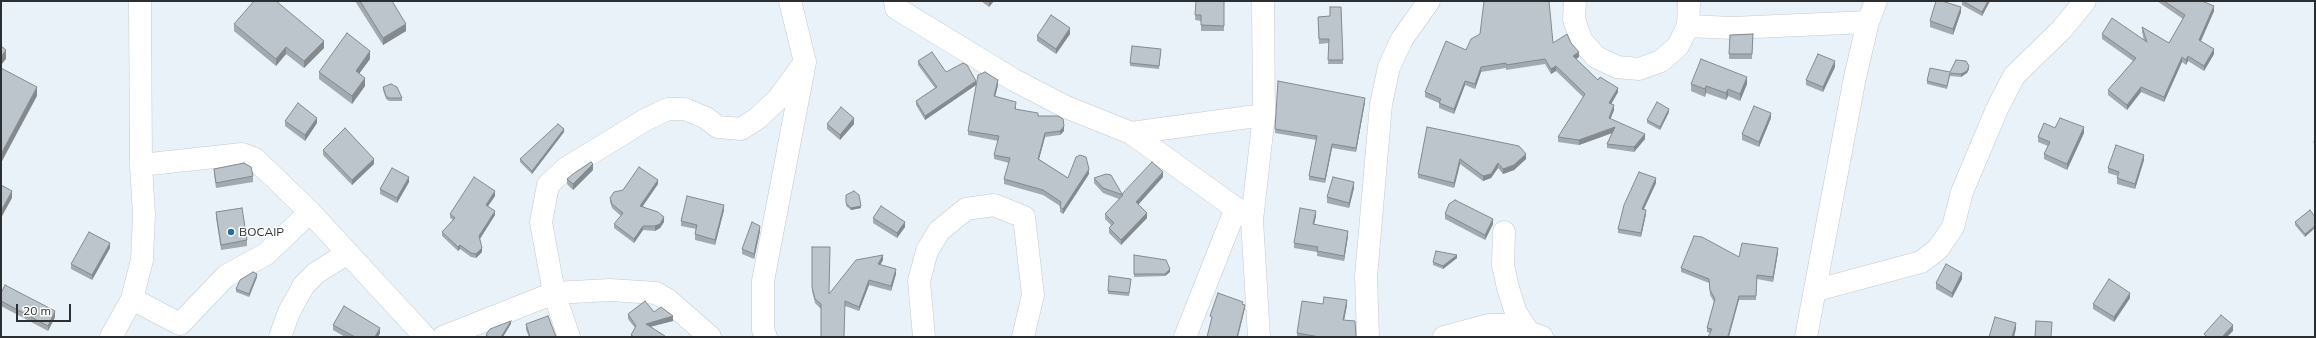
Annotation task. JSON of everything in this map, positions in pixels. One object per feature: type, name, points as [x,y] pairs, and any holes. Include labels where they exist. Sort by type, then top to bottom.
[{"type":"street","points":[[111,337],[132,299],[142,260],[144,215],[140,165],[140,1]]},
{"type":"street","points":[[766,337],[763,330],[763,281],[805,62],[790,1]]},
{"type":"street","points":[[895,1],[896,8],[1014,80],[1066,107],[1131,133],[1244,214],[1259,337]]},
{"type":"street","points":[[1185,337],[1244,214],[1264,115],[1263,1]]},
{"type":"street","points":[[1368,337],[1366,277],[1381,104],[1389,67],[1402,40],[1429,1]]},
{"type":"street","points":[[1576,1],[1574,18],[1582,40],[1596,57],[1617,67],[1640,69],[1661,61],[1678,46],[1688,26],[1689,1]]},
{"type":"street","points":[[1806,337],[1817,290],[1855,77],[1868,22],[1876,1]]},
{"type":"street","points":[[1817,290],[1921,262],[1938,249],[1953,227],[1962,192],[1997,109],[2014,76],[2062,29],[2085,1]]},
{"type":"street","points":[[1688,26],[1732,28],[1868,22]]},
{"type":"street","points":[[569,337],[554,292],[541,222],[548,185],[564,169],[645,120],[668,109],[685,109],[706,118],[718,127],[741,129],[758,118],[778,99],[805,62]]},
{"type":"street","points":[[1131,133],[1264,115]]},
{"type":"street","points":[[140,165],[242,154],[255,159],[310,212],[425,337]]},
{"type":"street","points":[[924,337],[919,281],[927,251],[938,231],[966,209],[994,205],[1024,217],[1033,295],[1023,337]]},
{"type":"street","points":[[132,299],[183,331],[226,276],[266,254],[310,212]]},
{"type":"street","points":[[1504,232],[1503,265],[1508,288],[1516,313],[1535,334]]},
{"type":"street","points":[[280,337],[289,312],[304,285],[316,273],[348,253]]},
{"type":"street","points":[[443,337],[554,292],[610,290],[656,293],[668,300],[710,337]]},
{"type":"street","points":[[1444,337],[1488,325],[1509,325],[1535,334]]},
{"type":"building","points":[[254,1],[276,1],[324,41],[304,61],[286,47],[276,59],[234,24]]},
{"type":"building","points":[[360,1],[392,1],[406,24],[383,38]]},
{"type":"building","points":[[1196,1],[1224,1],[1224,26],[1201,25],[1201,15],[1195,15]]},
{"type":"building","points":[[1484,1],[1549,1],[1553,43],[1567,34],[1571,43],[1579,52],[1573,56],[1598,80],[1600,77],[1618,88],[1609,103],[1614,105],[1609,118],[1645,134],[1634,147],[1607,144],[1615,127],[1579,140],[1558,137],[1585,94],[1556,66],[1551,69],[1545,59],[1481,67],[1475,84],[1465,81],[1454,109],[1439,103],[1441,99],[1425,92],[1446,41],[1466,50],[1471,39],[1480,34]]},
{"type":"building","points":[[1936,1],[1942,1],[1961,7],[1953,29],[1930,21]]},
{"type":"building","points":[[1963,1],[1988,1],[1982,12]]},
{"type":"building","points":[[2164,1],[2202,1],[2214,6],[2199,40],[2214,49],[2204,66],[2188,56],[2186,60],[2182,57],[2164,97],[2141,87],[2127,105],[2108,90],[2136,58],[2102,34],[2112,18],[2147,42],[2142,27],[2169,43],[2185,15]]},
{"type":"building","points":[[1330,7],[1341,7],[1343,60],[1328,60],[1329,39],[1319,39],[1318,17],[1330,16]]},
{"type":"building","points":[[1051,15],[1070,28],[1056,49],[1037,36]]},
{"type":"building","points":[[347,33],[370,51],[356,71],[365,78],[352,96],[319,72]]},
{"type":"building","points":[[1753,34],[1752,54],[1729,54],[1730,35]]},
{"type":"building","points":[[1,46],[6,50],[1,57]]},
{"type":"building","points":[[1132,46],[1161,49],[1159,66],[1130,63]]},
{"type":"building","points":[[932,52],[946,72],[963,63],[967,65],[976,81],[925,116],[916,101],[937,87],[918,61]]},
{"type":"building","points":[[1818,54],[1835,61],[1823,87],[1806,80]]},
{"type":"building","points":[[1701,59],[1747,77],[1740,94],[1728,89],[1726,93],[1706,86],[1705,89],[1691,84]]},
{"type":"building","points":[[1956,60],[1966,61],[1969,66],[1967,71],[1961,74],[1950,73],[1947,86],[1927,81],[1930,68],[1950,72]]},
{"type":"building","points":[[1,68],[37,87],[1,154]]},
{"type":"building","points":[[985,72],[998,80],[994,96],[1016,102],[1015,109],[1038,113],[1038,116],[1058,116],[1063,119],[1064,126],[1060,131],[1045,133],[1038,159],[1068,178],[1076,157],[1080,155],[1086,157],[1089,169],[1063,209],[1060,207],[1061,202],[1043,190],[1004,179],[1010,158],[994,155],[999,136],[968,131],[978,75]]},
{"type":"building","points":[[1278,81],[1365,98],[1356,148],[1332,144],[1325,179],[1309,176],[1317,136],[1275,129]]},
{"type":"building","points":[[391,84],[397,87],[402,98],[389,98],[386,96],[383,87]]},
{"type":"building","points":[[1657,102],[1669,109],[1660,127],[1647,120]]},
{"type":"building","points":[[298,103],[317,118],[305,135],[285,121]]},
{"type":"building","points":[[1754,106],[1771,113],[1759,142],[1742,134]]},
{"type":"building","points":[[841,107],[854,118],[840,135],[827,124]]},
{"type":"building","points":[[2060,118],[2084,127],[2067,164],[2044,154],[2050,142],[2038,137],[2044,123],[2055,128]]},
{"type":"building","points":[[558,124],[564,129],[532,171],[520,159]]},
{"type":"building","points":[[1427,127],[1519,146],[1526,154],[1514,165],[1503,169],[1498,163],[1491,174],[1483,176],[1460,159],[1454,183],[1418,174]]},
{"type":"building","points":[[345,128],[374,159],[352,180],[323,150]]},
{"type":"building","points":[[2116,145],[2144,155],[2135,184],[2117,178],[2119,172],[2108,168]]},
{"type":"building","points":[[591,162],[593,164],[573,184],[567,179],[573,174]]},
{"type":"building","points":[[1152,162],[1163,172],[1136,202],[1147,213],[1121,240],[1109,228],[1114,223],[1105,214],[1123,195],[1103,188],[1094,178],[1106,174],[1111,175],[1122,194]]},
{"type":"building","points":[[244,163],[251,167],[253,176],[216,183],[214,169]]},
{"type":"building","points":[[639,167],[658,180],[640,206],[658,212],[664,217],[660,224],[655,226],[643,226],[634,239],[614,224],[623,213],[612,204],[610,198],[614,192],[623,190]]},
{"type":"building","points":[[392,168],[409,177],[397,198],[380,189]]},
{"type":"building","points":[[1639,172],[1656,178],[1642,209],[1646,210],[1641,233],[1618,229],[1624,205]]},
{"type":"building","points":[[474,177],[495,191],[486,205],[495,211],[479,236],[482,248],[476,254],[471,253],[460,245],[458,247],[442,232],[455,218],[450,214]]},
{"type":"building","points":[[1333,177],[1354,182],[1349,203],[1327,197]]},
{"type":"building","points":[[1,185],[12,191],[1,211]]},
{"type":"building","points":[[854,191],[859,195],[861,206],[851,208],[846,203],[846,195]]},
{"type":"building","points":[[687,196],[724,205],[715,240],[695,234],[697,225],[681,221]]},
{"type":"building","points":[[1455,200],[1493,219],[1485,235],[1445,214],[1449,204]]},
{"type":"building","points":[[881,206],[905,222],[897,233],[873,218]]},
{"type":"building","name":"BOCAIP","points":[[242,208],[247,240],[221,245],[216,212]]},
{"type":"building","points":[[1300,208],[1316,211],[1313,224],[1348,231],[1344,256],[1317,251],[1318,247],[1294,243]]},
{"type":"building","points":[[2310,210],[2315,217],[2315,226],[2305,234],[2295,222]]},
{"type":"building","points":[[752,222],[760,226],[754,254],[742,249]]},
{"type":"building","points":[[89,232],[110,243],[92,275],[71,264]]},
{"type":"building","points":[[1694,236],[1702,237],[1739,257],[1742,243],[1778,248],[1773,277],[1757,275],[1756,296],[1739,296],[1728,336],[1730,337],[1708,337],[1712,329],[1707,328],[1715,299],[1710,290],[1709,279],[1681,268]]},
{"type":"building","points":[[812,247],[830,247],[829,294],[856,260],[883,255],[878,264],[896,269],[891,286],[869,280],[859,307],[845,301],[844,337],[821,337],[821,304],[815,299],[812,287]]},
{"type":"building","points":[[1436,251],[1457,255],[1443,266],[1433,262]]},
{"type":"building","points":[[1134,255],[1166,260],[1170,269],[1165,274],[1134,274]]},
{"type":"building","points":[[1946,264],[1962,273],[1952,293],[1936,283]]},
{"type":"building","points":[[253,272],[257,274],[249,294],[236,289],[240,280]]},
{"type":"building","points":[[1109,276],[1131,279],[1129,293],[1108,291]]},
{"type":"building","points":[[2109,279],[2130,293],[2114,317],[2093,304]]},
{"type":"building","points":[[5,285],[55,311],[48,326],[1,301],[1,293]]},
{"type":"building","points":[[1218,293],[1243,302],[1242,304],[1245,305],[1237,337],[1207,337],[1212,317],[1210,316]]},
{"type":"building","points":[[1324,297],[1347,300],[1343,320],[1355,321],[1356,337],[1320,337],[1297,333],[1302,301],[1323,304]]},
{"type":"building","points":[[645,301],[654,312],[661,307],[673,316],[646,324],[665,337],[634,337],[631,335],[636,326],[628,314]]},
{"type":"building","points":[[344,306],[380,328],[375,337],[355,337],[333,325]]},
{"type":"building","points":[[2221,315],[2233,325],[2222,337],[2207,337],[2204,334]]},
{"type":"building","points":[[548,316],[556,337],[530,337],[526,324]]},
{"type":"building","points":[[1995,317],[2016,323],[2012,337],[1989,337]]},
{"type":"building","points":[[511,321],[501,337],[489,337],[486,335],[490,329]]},
{"type":"building","points":[[2036,321],[2052,322],[2051,337],[2035,337]]},
{"type":"place","name":"BOCAIP","points":[[231,232]]}]
